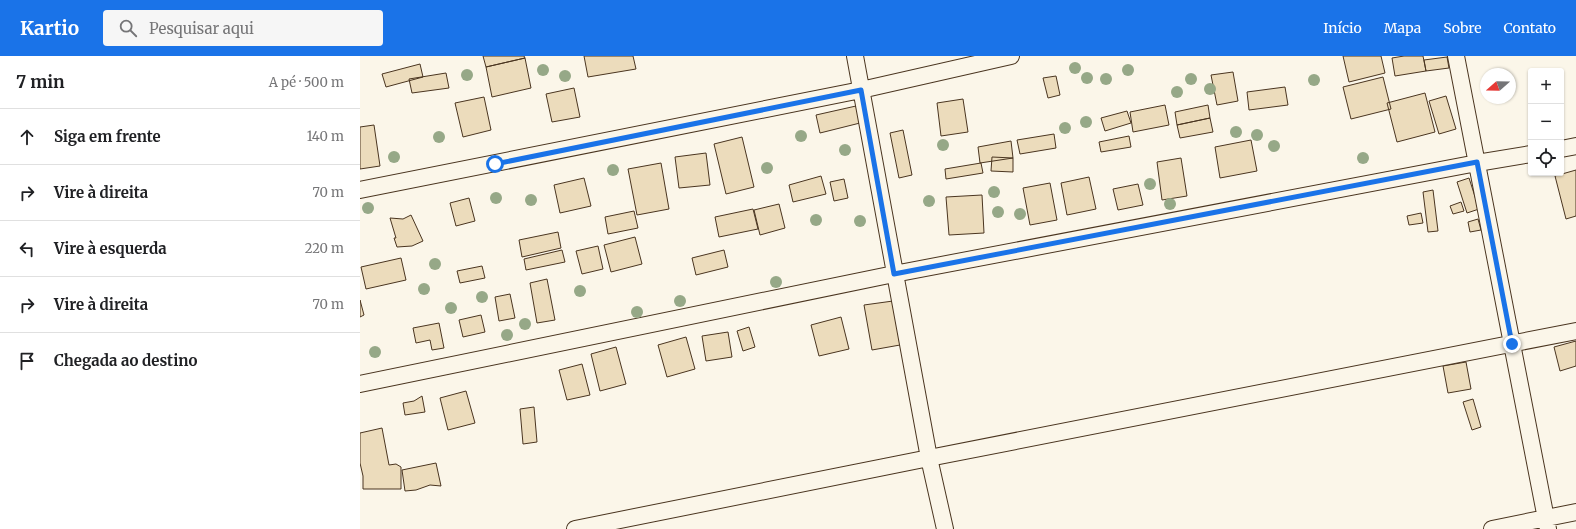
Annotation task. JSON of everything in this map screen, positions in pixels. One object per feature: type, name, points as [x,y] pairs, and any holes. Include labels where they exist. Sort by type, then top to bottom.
[{"type":"street","points":[[855,56],[929,458],[945,529]]},
{"type":"street","points":[[360,190],[861,90],[1011,56]]},
{"type":"street","points":[[1456,56],[1547,523]]},
{"type":"street","points":[[1564,148],[1576,146]]},
{"type":"street","points":[[360,384],[894,274],[1477,162],[1528,154]]},
{"type":"street","points":[[575,529],[1576,331]]},
{"type":"street","points":[[1492,529],[1547,523],[1576,512]]},
{"type":"building","points":[[483,56],[524,56],[525,58],[486,67]]},
{"type":"building","points":[[584,56],[633,56],[636,69],[588,77]]},
{"type":"building","points":[[1343,56],[1381,56],[1385,73],[1349,82]]},
{"type":"building","points":[[1404,56],[1423,56],[1426,71],[1395,76],[1392,58]]},
{"type":"building","points":[[1447,57],[1449,68],[1426,71],[1424,60]]},
{"type":"building","points":[[525,58],[531,88],[492,97],[486,67]]},
{"type":"building","points":[[420,64],[423,77],[386,87],[382,74]]},
{"type":"building","points":[[1233,72],[1238,101],[1217,105],[1211,75]]},
{"type":"building","points":[[446,73],[449,88],[412,93],[409,79]]},
{"type":"building","points":[[1056,76],[1060,95],[1048,98],[1043,78]]},
{"type":"building","points":[[1383,77],[1391,109],[1351,119],[1343,87]]},
{"type":"building","points":[[1285,87],[1288,105],[1249,110],[1247,92]]},
{"type":"building","points":[[574,88],[580,117],[552,122],[546,94]]},
{"type":"building","points":[[1425,93],[1435,132],[1397,142],[1387,103]]},
{"type":"building","points":[[1446,96],[1456,129],[1439,134],[1429,101]]},
{"type":"building","points":[[484,97],[491,130],[463,137],[455,103]]},
{"type":"building","points":[[963,99],[968,132],[941,136],[937,103]]},
{"type":"building","points":[[1165,105],[1169,125],[1133,132],[1130,112]]},
{"type":"building","points":[[1208,105],[1210,118],[1177,125],[1175,112]]},
{"type":"building","points":[[856,106],[860,123],[820,133],[816,115]]},
{"type":"building","points":[[1127,111],[1131,123],[1105,131],[1101,118]]},
{"type":"building","points":[[1210,118],[1213,132],[1180,138],[1177,125]]},
{"type":"building","points":[[374,125],[380,166],[360,169],[360,127]]},
{"type":"building","points":[[903,130],[912,175],[899,178],[890,133]]},
{"type":"building","points":[[1054,134],[1056,148],[1020,154],[1017,140]]},
{"type":"building","points":[[1129,136],[1131,147],[1101,152],[1099,142]]},
{"type":"building","points":[[742,137],[754,187],[726,194],[714,144]]},
{"type":"building","points":[[1251,140],[1257,171],[1220,178],[1215,147]]},
{"type":"building","points":[[1011,141],[1013,158],[980,163],[978,147]]},
{"type":"building","points":[[706,153],[710,185],[679,188],[675,157]]},
{"type":"building","points":[[992,157],[1013,158],[1013,172],[991,171]]},
{"type":"building","points":[[1181,158],[1187,196],[1162,200],[1157,162]]},
{"type":"building","points":[[661,163],[669,209],[637,215],[628,169]]},
{"type":"building","points":[[981,163],[983,173],[946,179],[945,169]]},
{"type":"building","points":[[1576,170],[1576,216],[1566,219],[1555,176],[1564,176],[1564,173]]},
{"type":"building","points":[[821,176],[826,194],[793,202],[789,185]]},
{"type":"building","points":[[1089,177],[1096,209],[1067,215],[1061,183]]},
{"type":"building","points":[[584,178],[591,206],[560,213],[554,185]]},
{"type":"building","points":[[1469,178],[1479,209],[1467,213],[1457,182]]},
{"type":"building","points":[[844,179],[848,198],[834,201],[830,182]]},
{"type":"building","points":[[1050,183],[1057,220],[1030,225],[1023,188]]},
{"type":"building","points":[[1138,184],[1143,205],[1118,210],[1113,189]]},
{"type":"building","points":[[1433,190],[1438,231],[1428,232],[1423,192]]},
{"type":"building","points":[[982,195],[984,233],[949,235],[946,197]]},
{"type":"building","points":[[469,198],[475,221],[456,226],[450,203]]},
{"type":"building","points":[[1461,202],[1464,211],[1453,214],[1450,206]]},
{"type":"building","points":[[779,204],[785,228],[760,235],[754,210]]},
{"type":"building","points":[[753,209],[758,229],[719,237],[715,217]]},
{"type":"building","points":[[634,211],[638,228],[608,234],[605,217]]},
{"type":"building","points":[[1421,213],[1423,223],[1409,225],[1407,216]]},
{"type":"building","points":[[411,215],[423,241],[412,246],[397,247],[390,218],[403,219]]},
{"type":"building","points":[[1478,219],[1481,230],[1470,232],[1468,222]]},
{"type":"building","points":[[558,232],[561,248],[522,257],[519,240]]},
{"type":"building","points":[[635,237],[642,264],[611,272],[604,245]]},
{"type":"building","points":[[598,246],[603,269],[582,274],[576,251]]},
{"type":"building","points":[[562,250],[565,262],[526,270],[524,259]]},
{"type":"building","points":[[724,250],[728,267],[696,275],[692,258]]},
{"type":"building","points":[[401,258],[406,280],[366,289],[361,267]]},
{"type":"building","points":[[482,266],[485,278],[460,283],[457,271]]},
{"type":"building","points":[[547,279],[555,320],[537,323],[530,283]]},
{"type":"building","points":[[510,294],[515,318],[499,321],[495,297]]},
{"type":"building","points":[[360,300],[364,315],[360,317]]},
{"type":"building","points":[[893,301],[900,345],[872,350],[864,305]]},
{"type":"building","points":[[481,315],[485,332],[463,337],[459,320]]},
{"type":"building","points":[[841,317],[849,349],[819,356],[811,325]]},
{"type":"building","points":[[439,323],[444,348],[432,350],[430,340],[416,343],[413,328]]},
{"type":"building","points":[[749,327],[755,347],[743,351],[737,331]]},
{"type":"building","points":[[728,332],[732,357],[706,361],[702,336]]},
{"type":"building","points":[[686,337],[695,369],[667,377],[658,345]]},
{"type":"building","points":[[1576,341],[1576,366],[1560,371],[1554,347]]},
{"type":"building","points":[[616,347],[626,384],[600,391],[591,354]]},
{"type":"building","points":[[1466,362],[1471,389],[1448,393],[1443,366]]},
{"type":"building","points":[[582,364],[590,395],[567,400],[559,370]]},
{"type":"building","points":[[466,391],[475,423],[448,430],[440,398]]},
{"type":"building","points":[[422,396],[425,412],[405,415],[403,403],[414,401]]},
{"type":"building","points":[[1473,399],[1481,427],[1472,430],[1463,402]]},
{"type":"building","points":[[534,407],[537,442],[523,444],[520,409]]},
{"type":"building","points":[[382,428],[389,465],[396,464],[401,467],[401,489],[363,489],[363,476],[360,463],[360,433]]},
{"type":"building","points":[[436,463],[441,486],[430,485],[416,490],[405,491],[402,470]]},
{"type":"route","points":[[495,164],[861,90],[894,274],[1477,162],[1512,344]]}]
